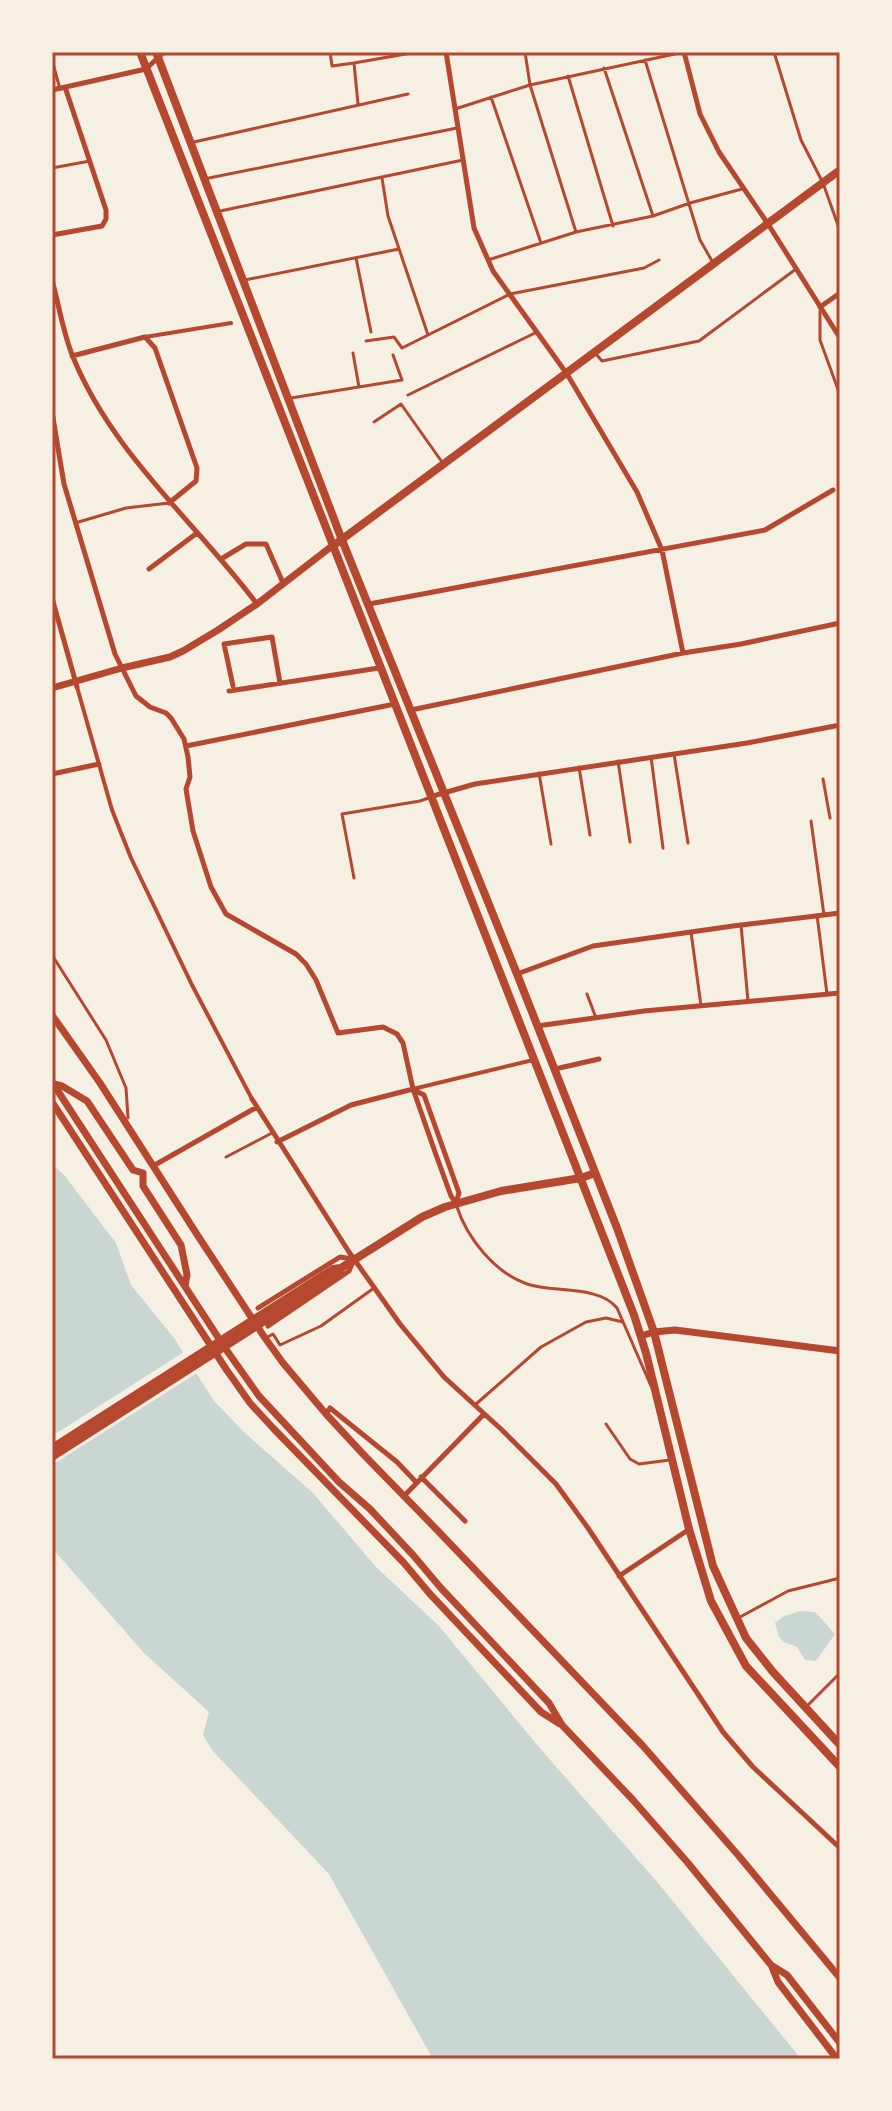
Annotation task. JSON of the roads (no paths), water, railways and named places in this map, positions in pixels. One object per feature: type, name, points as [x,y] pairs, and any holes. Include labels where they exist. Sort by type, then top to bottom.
[{"type":"main road","points":[[140,52],[379,668],[433,796],[641,1336],[689,1529],[711,1601],[746,1666],[840,1767]]},
{"type":"main road","points":[[157,55],[287,399],[517,974],[654,1332],[713,1566],[746,1638],[840,1745]]},
{"type":"main road","points":[[332,546],[840,170]]},
{"type":"main road","points":[[52,1448],[333,1269],[341,1268],[422,1217],[456,1203],[501,1191],[595,1173]]},
{"type":"main road","points":[[52,1457],[338,1274],[341,1268]]},
{"type":"street","points":[[52,90],[146,69],[157,55],[168,52]]},
{"type":"street","points":[[446,52],[474,228],[493,271],[567,374],[652,522],[662,550],[683,653]]},
{"type":"street","points":[[684,52],[700,114],[719,152],[840,338]]},
{"type":"street","points":[[52,235],[102,226],[106,219],[90,161],[63,88]]},
{"type":"street","points":[[52,280],[72,356],[95,401],[169,503],[221,559],[257,604]]},
{"type":"street","points":[[820,307],[840,293]]},
{"type":"street","points":[[72,356],[145,337],[231,323]]},
{"type":"street","points":[[145,337],[155,348],[197,468],[196,481],[169,503]]},
{"type":"street","points":[[52,412],[64,484],[115,654],[136,696],[150,707],[166,713],[186,746],[190,777],[186,789],[193,831],[211,887],[226,914],[296,954],[306,964],[338,1033],[383,1027],[397,1034],[403,1043],[413,1089],[456,1203]]},
{"type":"street","points":[[368,604],[765,530],[833,490]]},
{"type":"street","points":[[149,569],[197,533]]},
{"type":"street","points":[[221,559],[246,544],[266,544],[283,583]]},
{"type":"street","points":[[52,688],[170,657],[257,604],[332,546]]},
{"type":"street","points":[[52,598],[112,810],[131,858],[192,985],[277,1142],[400,1324],[444,1377],[556,1484],[723,1732],[753,1767],[840,1848]]},
{"type":"street","points":[[410,710],[840,623]]},
{"type":"street","points":[[280,683],[272,637],[224,644],[231,689],[280,683],[379,668]]},
{"type":"street","points":[[186,746],[396,704]]},
{"type":"street","points":[[433,796],[475,784],[758,742],[840,725]]},
{"type":"street","points":[[52,774],[99,764]]},
{"type":"street","points":[[517,974],[593,946],[840,913]]},
{"type":"street","points":[[537,1026],[840,993]]},
{"type":"street","points":[[52,1015],[100,1083],[265,1338],[326,1414],[643,1746],[840,1978]]},
{"type":"street","points":[[277,1142],[351,1105],[535,1059]]},
{"type":"street","points":[[554,1070],[599,1059]]},
{"type":"street","points":[[53,1083],[87,1101],[133,1170],[143,1173]]},
{"type":"street","points":[[53,1083],[259,1396],[339,1482],[370,1509],[549,1703],[562,1725],[633,1800],[771,1965],[778,1982],[837,2059]]},
{"type":"street","points":[[52,1102],[250,1403],[395,1553],[541,1712],[562,1725]]},
{"type":"street","points":[[143,1173],[257,1107]]},
{"type":"street","points":[[143,1173],[143,1186],[181,1245],[187,1275],[185,1286]]},
{"type":"street","points":[[258,1308],[340,1257],[354,1259]]},
{"type":"street","points":[[268,1326],[349,1271],[354,1259]]},
{"type":"street","points":[[641,1336],[675,1330],[840,1351]]},
{"type":"street","points":[[326,1414],[330,1408],[465,1521]]},
{"type":"street","points":[[404,1496],[484,1414]]},
{"type":"street","points":[[619,1576],[689,1529]]},
{"type":"street","points":[[771,1965],[787,1975],[840,2043]]},
{"type":"lane","points":[[330,52],[332,66],[417,52]]},
{"type":"lane","points":[[525,52],[530,85],[576,232]]},
{"type":"lane","points":[[454,109],[530,85],[684,52]]},
{"type":"lane","points":[[774,52],[801,140],[823,183],[840,231]]},
{"type":"lane","points":[[838,52],[840,59]]},
{"type":"lane","points":[[644,59],[700,240],[714,264]]},
{"type":"lane","points":[[52,60],[63,88]]},
{"type":"lane","points":[[354,63],[358,104]]},
{"type":"lane","points":[[604,68],[653,216]]},
{"type":"lane","points":[[568,76],[613,226]]},
{"type":"lane","points":[[190,143],[408,94]]},
{"type":"lane","points":[[491,97],[541,243]]},
{"type":"lane","points":[[204,179],[457,128]]},
{"type":"lane","points":[[217,211],[463,160]]},
{"type":"lane","points":[[52,168],[90,161]]},
{"type":"lane","points":[[382,176],[388,216],[428,335]]},
{"type":"lane","points":[[488,260],[576,232],[653,216],[743,188]]},
{"type":"lane","points":[[242,281],[399,249]]},
{"type":"lane","points":[[356,258],[371,332]]},
{"type":"lane","points":[[366,341],[394,337],[402,348],[510,294],[644,268],[659,260]]},
{"type":"lane","points":[[594,353],[602,361],[699,341],[796,269]]},
{"type":"lane","points":[[820,307],[820,340],[840,395]]},
{"type":"lane","points":[[408,395],[537,332]]},
{"type":"lane","points":[[353,353],[359,387]]},
{"type":"lane","points":[[287,399],[402,380],[393,355]]},
{"type":"lane","points":[[374,422],[401,404],[444,464]]},
{"type":"lane","points":[[75,523],[126,508],[169,503]]},
{"type":"lane","points":[[674,754],[688,843]]},
{"type":"lane","points":[[651,757],[663,848]]},
{"type":"lane","points":[[618,761],[630,842]]},
{"type":"lane","points":[[579,767],[590,835]]},
{"type":"lane","points":[[539,773],[551,844]]},
{"type":"lane","points":[[823,779],[830,818]]},
{"type":"lane","points":[[354,878],[342,814],[433,796]]},
{"type":"lane","points":[[811,821],[827,994]]},
{"type":"lane","points":[[741,925],[748,1001]]},
{"type":"lane","points":[[691,932],[701,1006]]},
{"type":"lane","points":[[52,955],[106,1040],[126,1088],[128,1118]]},
{"type":"lane","points":[[587,994],[596,1018]]},
{"type":"lane","points":[[226,1157],[272,1133]]},
{"type":"lane","points":[[456,1203],[468,1232],[490,1259],[511,1277],[529,1285],[601,1296],[612,1301],[656,1398]]},
{"type":"lane","points":[[265,1338],[273,1334],[280,1345],[321,1326],[374,1288]]},
{"type":"lane","points":[[475,1405],[541,1347],[586,1322],[606,1318],[623,1322]]},
{"type":"lane","points":[[606,1424],[630,1459],[639,1464],[672,1460]]},
{"type":"lane","points":[[736,1619],[788,1591],[840,1578]]},
{"type":"lane","points":[[806,1708],[840,1673]]}]
